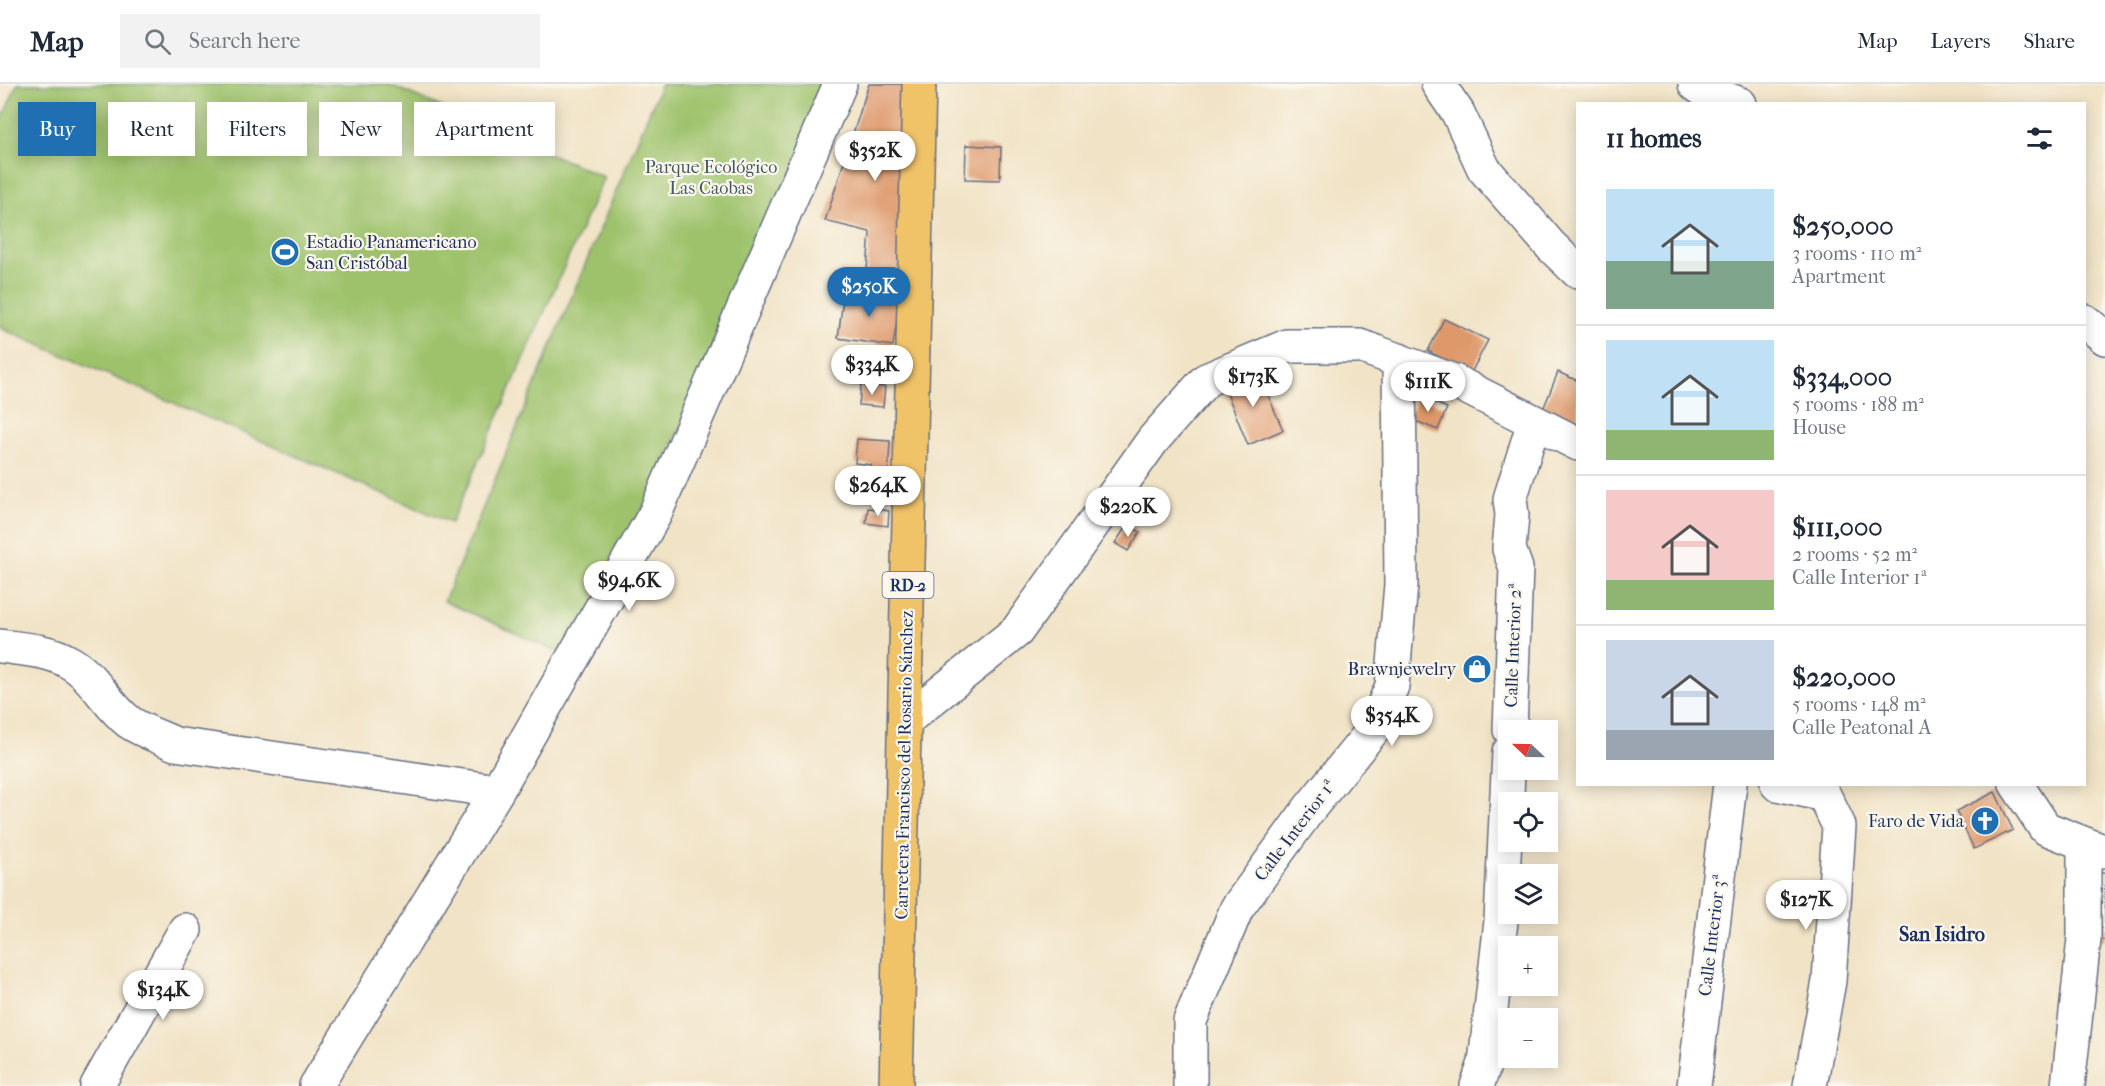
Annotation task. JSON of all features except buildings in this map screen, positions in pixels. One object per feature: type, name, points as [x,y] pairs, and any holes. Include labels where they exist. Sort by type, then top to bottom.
[{"type":"main road","name":"Carretera Francisco del Rosario Sánchez","points":[[896,1086],[919,84]]},
{"type":"street","points":[[316,1086],[497,791],[655,514],[840,84]]},
{"type":"street","points":[[1438,84],[1458,113],[1484,169],[1551,246],[1576,270]]},
{"type":"street","points":[[1695,84],[1735,102]]},
{"type":"street","points":[[2086,322],[2105,338]]},
{"type":"street","points":[[906,720],[1017,631],[1153,440],[1206,380],[1287,346],[1360,346],[1454,381],[1576,443]]},
{"type":"street","name":"Calle Interior 1ª","points":[[1190,1086],[1190,1021],[1237,908],[1309,809],[1373,730],[1392,686],[1401,585],[1399,360]]},
{"type":"street","name":"Calle Interior 2ª","points":[[1510,720],[1516,568],[1509,549],[1512,515],[1510,499],[1534,422]]},
{"type":"street","points":[[0,646],[49,653],[68,661],[85,673],[106,699],[130,722],[175,744],[497,791]]},
{"type":"street","points":[[1477,1086],[1485,1063],[1501,921],[1508,780]]},
{"type":"street","name":"Calle Interior 3ª","points":[[1694,1086],[1730,786]]},
{"type":"street","points":[[1786,786],[1824,795],[1839,826],[1829,981],[1810,1086]]},
{"type":"street","points":[[2017,786],[2045,828],[2094,848],[2068,1086]]},
{"type":"street","points":[[97,1086],[185,930]]},
{"type":"green space","name":"Estadio Panamericano San Cristóbal","points":[[17,84],[388,84],[430,102],[414,102],[414,156],[555,156],[604,177],[451,523],[0,328],[0,124]]},
{"type":"green space","name":"Parque Ecológico Las Caobas","points":[[661,84],[840,84],[573,659],[444,601]]},
{"type":"place","name":"Estadio Panamericano San Cristóbal","points":[[285,252]]},
{"type":"place","name":"Brawnjewelry","points":[[1477,669]]},
{"type":"place","name":"Faro de Vida","points":[[1985,821]]},
{"type":"district","name":"San Isidro","points":[[1942,934]]}]
